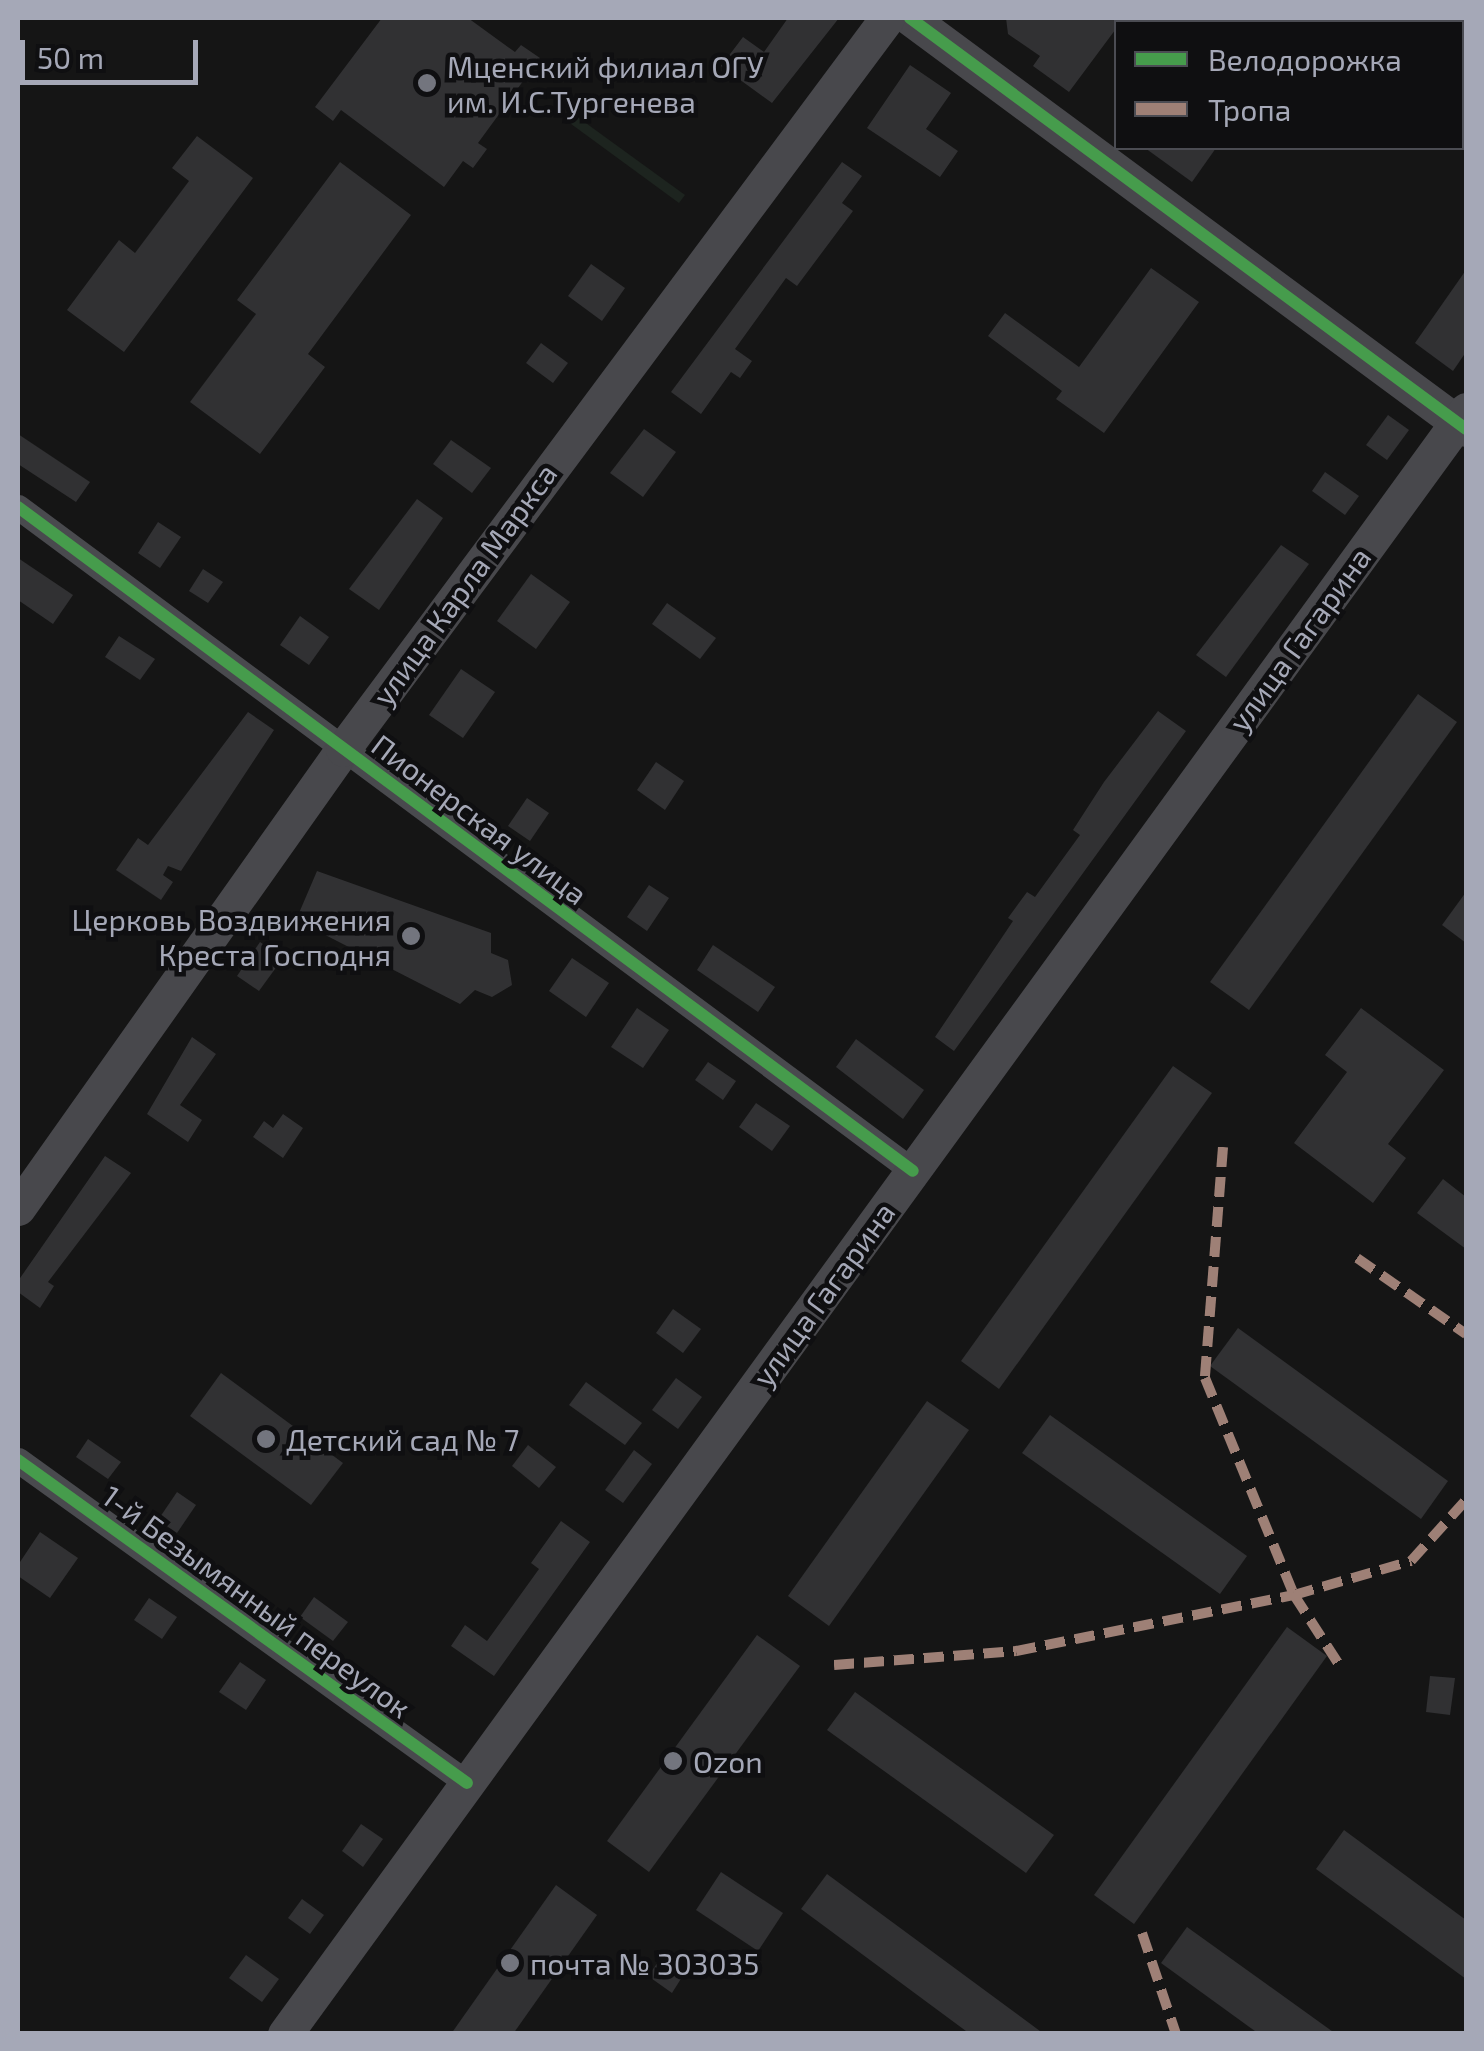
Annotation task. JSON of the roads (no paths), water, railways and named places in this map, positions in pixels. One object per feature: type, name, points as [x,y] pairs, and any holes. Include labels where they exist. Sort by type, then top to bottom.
[{"type":"main road","name":"улица Карла Маркса","points":[[18,1208],[342,749],[887,18]]},
{"type":"main road","points":[[910,18],[1463,420]]},
{"type":"main road","name":"улица Гагарина","points":[[285,2034],[1463,420]]},
{"type":"street","name":"Пионерская улица","points":[[18,507],[913,1170]]},
{"type":"street","name":"1-й Безымянный переулок","points":[[18,1460],[467,1783]]},
{"type":"place","name":"Мценский филиал ОГУ им. И.С.Тургенева","points":[[427,83]]},
{"type":"place","name":"Церковь Воздвижения Креста Господня","points":[[411,936]]},
{"type":"place","name":"Детский сад № 7","points":[[266,1439]]},
{"type":"place","name":"Ozon","points":[[673,1761]]},
{"type":"place","name":"почта № 303035","points":[[510,1963]]}]
